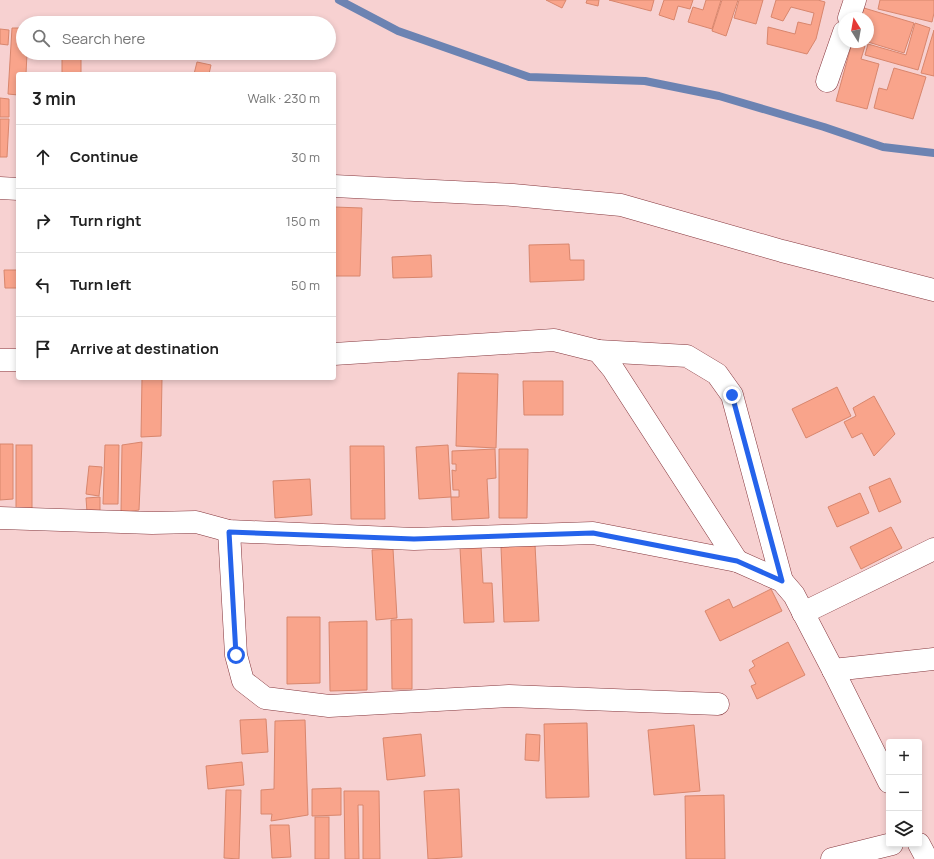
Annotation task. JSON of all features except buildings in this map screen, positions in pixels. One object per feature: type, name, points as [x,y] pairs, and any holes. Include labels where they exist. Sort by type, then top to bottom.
[{"type":"street","points":[[851,12],[855,0]]},
{"type":"street","points":[[827,81],[838,48]]},
{"type":"street","points":[[336,186],[433,190],[620,204],[782,251],[934,290]]},
{"type":"street","points":[[0,188],[16,189]]},
{"type":"street","points":[[336,354],[554,340],[598,351],[687,356],[718,374],[732,395],[782,581]]},
{"type":"street","points":[[598,351],[613,369],[737,561]]},
{"type":"street","points":[[0,360],[16,360]]},
{"type":"street","points":[[0,518],[152,523],[196,522],[229,532],[414,539],[593,533],[737,561],[782,581],[794,595],[886,776]]},
{"type":"street","points":[[229,532],[236,655],[243,681],[265,698],[329,706],[509,696],[718,704]]},
{"type":"street","points":[[803,612],[934,549]]},
{"type":"street","points":[[833,670],[934,659]]},
{"type":"street","points":[[832,859],[886,846]]},
{"type":"street","points":[[921,847],[927,859]]},
{"type":"waterway","points":[[339,0],[398,31],[529,77],[645,81],[719,96],[824,127],[883,147],[934,153]]},
{"type":"route","points":[[236,655],[229,532],[414,539],[593,533],[737,561],[782,581],[732,395]]}]
